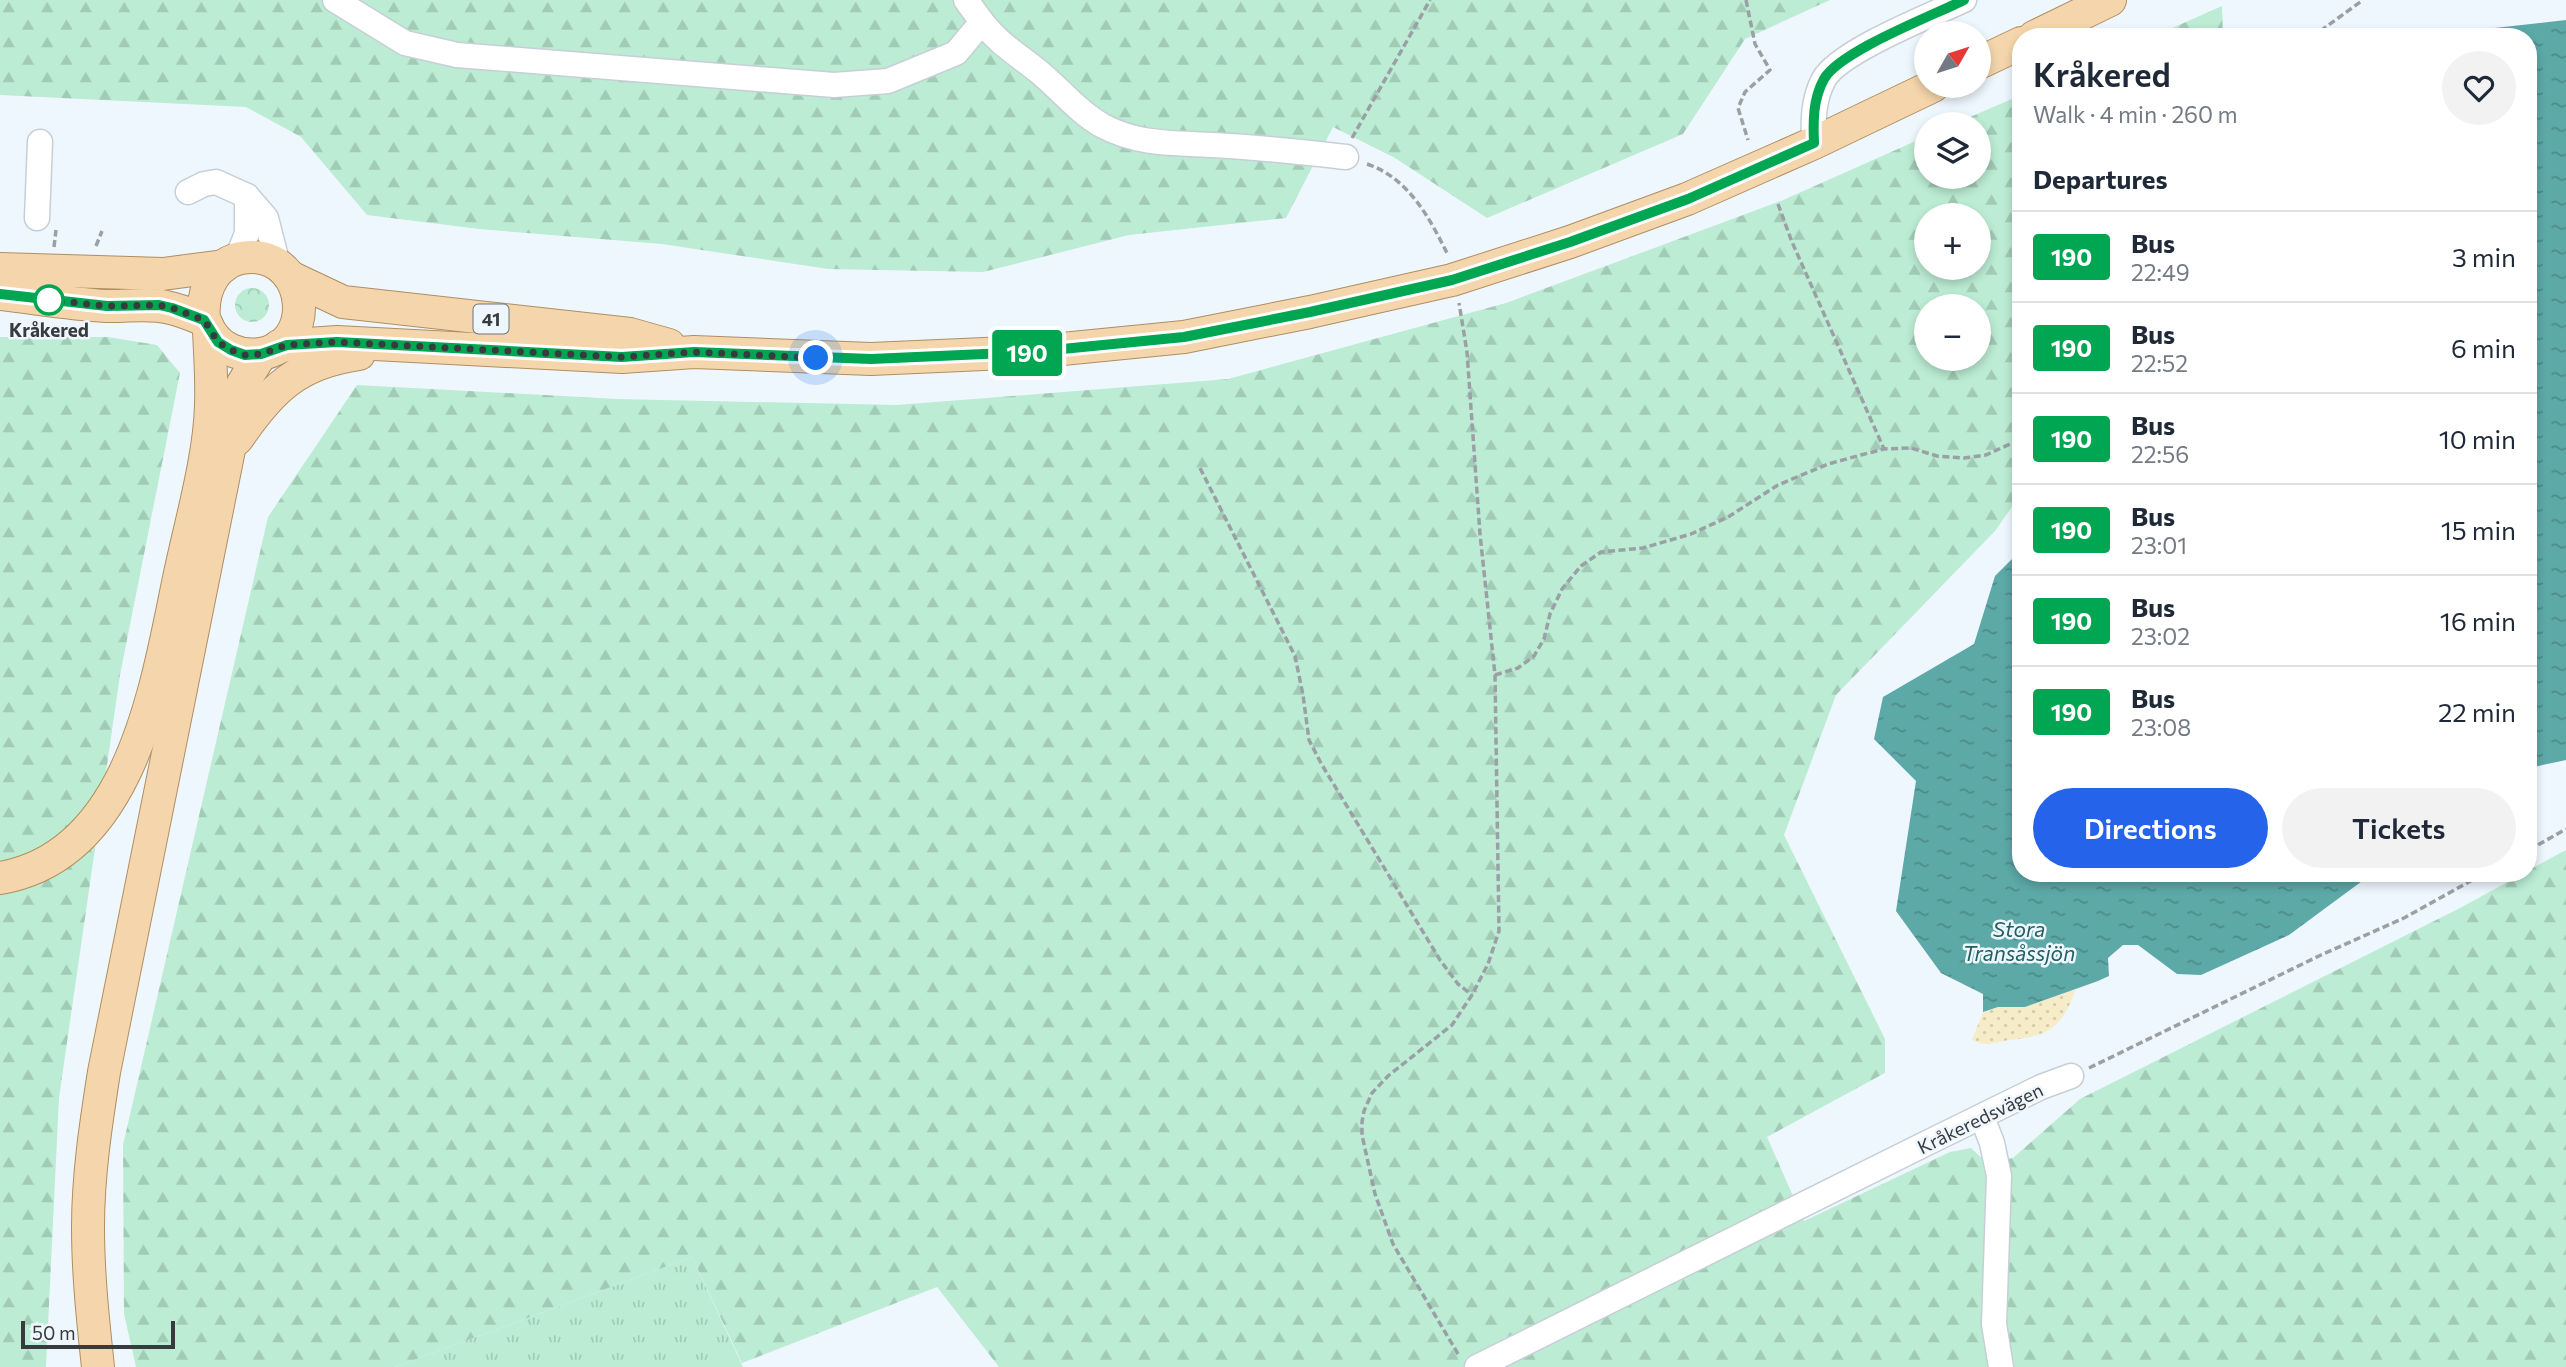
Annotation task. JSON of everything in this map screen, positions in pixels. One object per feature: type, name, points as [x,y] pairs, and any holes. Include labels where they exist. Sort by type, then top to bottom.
[{"type":"main road","points":[[2052,28],[2110,0]]},
{"type":"main road","points":[[1992,57],[2012,47]]},
{"type":"main road","name":"41","points":[[0,294],[107,306],[159,305],[207,325],[218,342],[245,355],[337,342],[622,357],[694,352],[871,359],[1032,352],[1184,337],[1452,280],[1570,242],[1688,199],[1914,95]]},
{"type":"main road","name":"41","points":[[0,269],[163,274],[251,257],[265,259],[343,302],[630,334],[694,352]]},
{"type":"main road","points":[[0,878],[39,867],[85,833],[124,772],[144,729],[156,690],[204,460],[211,407],[207,325],[203,305],[205,290],[212,276],[230,262]]},
{"type":"main road","points":[[98,1367],[88,1227],[96,1125],[126,953],[242,385],[270,350],[291,335],[298,321],[298,290],[284,271]]},
{"type":"main road","points":[[231,449],[274,391],[297,375],[322,363],[409,347]]},
{"type":"street","points":[[335,0],[405,43],[457,55],[834,85],[888,81],[956,53],[982,22]]},
{"type":"street","points":[[966,0],[997,41],[1040,72],[1070,102],[1101,125],[1127,137],[1158,144],[1223,146],[1346,157]]},
{"type":"street","points":[[1814,143],[1813,117],[1816,101],[1823,80],[1834,66],[1853,53],[1964,0]]},
{"type":"street","points":[[40,142],[47,220]]},
{"type":"street","points":[[188,192],[204,184],[216,182],[247,196],[266,218],[284,271]]},
{"type":"street","points":[[230,262],[247,233],[247,196]]},
{"type":"street","name":"Kråkeredsvägen","points":[[1469,1362],[2041,1087],[2071,1076]]},
{"type":"street","points":[[1982,1117],[1992,1143],[1998,1176],[1994,1324],[2001,1367]]},
{"type":"path","points":[[1346,157],[1348,145],[1430,0]]},
{"type":"path","points":[[1746,0],[1755,44],[1770,70],[1745,92],[1738,108],[1748,140]]},
{"type":"path","points":[[2324,28],[2363,0]]},
{"type":"path","points":[[1373,166],[1416,198],[1429,216],[1449,257],[1467,352],[1480,534],[1495,675],[1499,931],[1488,964],[1452,1025],[1388,1076],[1372,1093],[1363,1111],[1362,1135],[1375,1194],[1393,1244],[1469,1362]]},
{"type":"path","points":[[1778,204],[1792,242],[1884,449]]},
{"type":"path","points":[[47,220],[53,253]]},
{"type":"path","points":[[96,255],[102,231]]},
{"type":"path","points":[[1495,675],[1518,667],[1534,656],[1544,639],[1550,614],[1562,589],[1581,566],[1601,552],[1643,548],[1691,534],[1728,517],[1778,485],[1828,464],[1884,449],[1911,449],[1937,456],[1964,458],[1986,455],[2012,443]]},
{"type":"path","points":[[1200,468],[1295,656],[1309,740],[1440,960],[1458,984],[1472,995]]},
{"type":"path","points":[[2537,845],[2566,829]]},
{"type":"path","points":[[2071,1076],[2321,955],[2404,918],[2470,882]]},
{"type":"green space","points":[[0,0],[1830,0],[1745,39],[1683,134],[1487,218],[1395,158],[1333,127],[1286,218],[1129,235],[983,272],[828,269],[662,244],[479,229],[367,215],[301,137],[246,107],[0,95]]},
{"type":"green space","points":[[2222,6],[2223,28],[2172,28]]},
{"type":"green space","points":[[2012,99],[2012,507],[1995,531],[1836,695],[1784,835],[1885,1039],[1885,1073],[1767,1137],[1804,1221],[1950,1152],[1971,1148],[1985,1161],[2013,1158],[2080,1099],[2508,882],[2537,882],[2537,866],[2566,850],[2566,1367],[999,1367],[937,1287],[742,1363],[692,1257],[395,1367],[136,1367],[124,1314],[123,1145],[268,517],[357,385],[618,399],[897,405],[1228,379],[1506,303],[1781,201],[1914,142],[1914,189],[1991,189],[1991,112],[1982,112]]},
{"type":"green space","points":[[252,288],[264,293],[269,305],[264,317],[252,322],[240,317],[235,305],[240,293]]},
{"type":"green space","points":[[0,337],[108,337],[157,345],[180,373],[120,675],[59,1098],[46,1367],[0,1367]]},
{"type":"green space","points":[[692,1257],[743,1367],[395,1367]]},
{"type":"sand","points":[[2076,989],[2065,1013],[2053,1028],[2045,1032],[1991,1044],[1972,1040],[1983,1012],[1998,1007],[2025,1007]]},
{"type":"water","points":[[2566,20],[2566,760],[2537,766],[2537,28],[2494,28]]},
{"type":"water","name":"Stora Transåssjön","points":[[2012,559],[2012,882],[2361,882],[2289,935],[2201,975],[2177,974],[2138,945],[2123,945],[2108,958],[2109,976],[2025,1007],[1998,1007],[1983,1012],[1983,994],[1941,973],[1896,911],[1916,781],[1874,739],[1883,697],[1974,644],[1995,576]]},
{"type":"bus line","name":"190","points":[[0,294],[107,306],[159,305],[172,308],[204,320],[218,342],[245,355],[261,354],[279,346],[337,342],[622,357],[694,352],[871,359],[1032,352],[1184,337],[1452,280],[1570,242],[1688,199],[1814,143],[1813,117],[1816,101],[1823,80],[1834,66],[1853,53],[1964,0]]},
{"type":"place","name":"Kråkered","points":[[49,300]]},
{"type":"route","points":[[49,300],[107,306],[159,305],[172,308],[204,320],[218,342],[245,355],[261,354],[279,346],[337,342],[622,357],[694,352],[816,358]]}]
